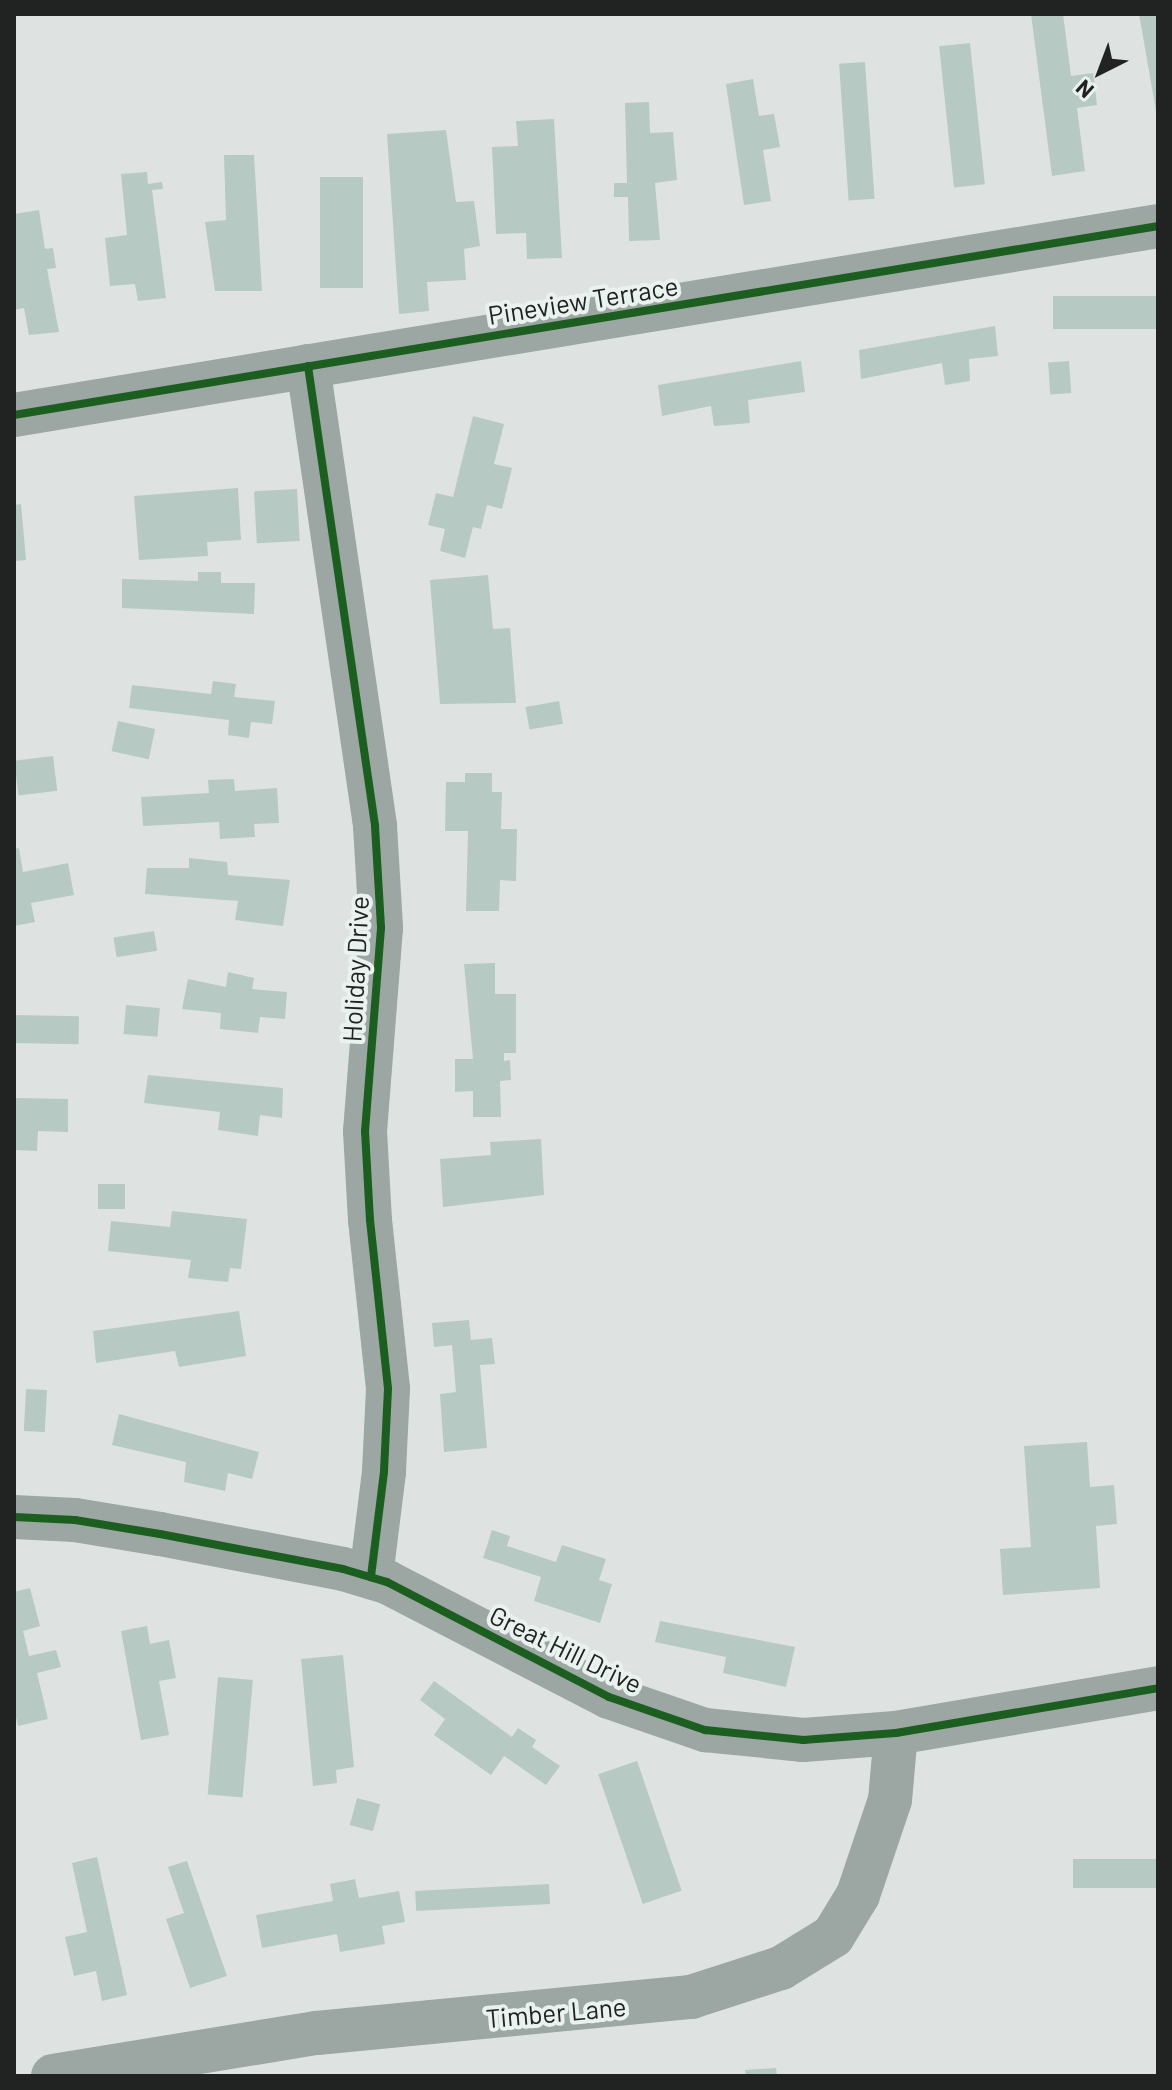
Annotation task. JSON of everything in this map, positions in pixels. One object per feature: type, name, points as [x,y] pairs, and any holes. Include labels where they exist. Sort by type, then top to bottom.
[{"type":"street","name":"Pineview Terrace","points":[[14,415],[1158,226]]},
{"type":"street","name":"Holiday Drive","points":[[308,366],[375,826],[381,928],[365,1131],[370,1220],[388,1389],[384,1472],[371,1577]]},
{"type":"street","name":"Great Hill Drive","points":[[14,1517],[75,1520],[343,1569],[371,1577],[387,1582],[609,1697],[705,1730],[803,1740],[896,1733],[1158,1688]]},
{"type":"street","name":"Timber Lane","points":[[53,2076],[317,2033],[691,1997],[781,1968],[833,1936],[858,1895],[890,1800],[896,1733]]},
{"type":"building","points":[[1031,14],[1063,14],[1071,76],[1093,73],[1097,105],[1077,108],[1085,171],[1052,176]]},
{"type":"building","points":[[1139,14],[1158,14],[1158,111],[1156,111]]},
{"type":"building","points":[[970,43],[985,184],[954,187],[939,46]]},
{"type":"building","points":[[865,62],[875,199],[849,200],[839,64]]},
{"type":"building","points":[[753,79],[759,116],[774,114],[780,147],[763,150],[771,201],[744,205],[726,84]]},
{"type":"building","points":[[649,102],[650,133],[673,132],[677,180],[655,183],[660,240],[629,241],[628,197],[614,197],[614,183],[627,183],[625,103]]},
{"type":"building","points":[[554,119],[562,258],[527,259],[526,233],[496,234],[492,147],[518,146],[516,121]]},
{"type":"building","points":[[446,130],[456,202],[474,201],[480,246],[464,249],[466,280],[427,282],[429,311],[399,314],[387,134]]},
{"type":"building","points":[[224,155],[254,155],[262,291],[215,291],[205,222],[226,220]]},
{"type":"building","points":[[147,172],[148,184],[162,182],[163,189],[152,190],[166,298],[138,301],[135,284],[110,286],[105,238],[127,235],[121,174]]},
{"type":"building","points":[[320,177],[363,177],[363,288],[320,288]]},
{"type":"building","points":[[39,210],[45,249],[53,248],[56,268],[47,269],[59,332],[29,335],[24,308],[14,310],[14,214]]},
{"type":"building","points":[[1053,296],[1158,296],[1158,329],[1053,329]]},
{"type":"building","points":[[995,326],[998,356],[969,359],[970,381],[945,385],[942,363],[861,379],[859,350]]},
{"type":"building","points":[[801,361],[805,392],[748,400],[750,423],[714,426],[711,406],[662,416],[658,385]]},
{"type":"building","points":[[1069,361],[1071,393],[1050,394],[1048,362]]},
{"type":"building","points":[[473,416],[504,424],[494,464],[512,468],[502,509],[487,505],[481,529],[473,527],[465,558],[440,551],[445,529],[428,525],[436,493],[453,497]]},
{"type":"building","points":[[238,488],[241,540],[207,542],[208,556],[139,560],[134,496]]},
{"type":"building","points":[[297,489],[300,541],[257,543],[254,491]]},
{"type":"building","points":[[21,504],[26,560],[14,561],[14,505]]},
{"type":"building","points":[[198,572],[221,572],[221,583],[255,583],[254,614],[122,608],[122,579],[198,581]]},
{"type":"building","points":[[488,575],[493,629],[510,628],[516,703],[440,704],[430,580]]},
{"type":"building","points":[[213,681],[236,684],[234,697],[275,701],[272,724],[251,722],[249,738],[228,735],[229,720],[129,708],[132,685],[211,694]]},
{"type":"building","points":[[559,701],[563,724],[530,730],[526,707]]},
{"type":"building","points":[[118,721],[155,729],[149,759],[112,751]]},
{"type":"building","points":[[53,756],[57,791],[19,795],[14,761]]},
{"type":"building","points":[[465,773],[492,773],[492,792],[502,792],[501,829],[517,829],[516,881],[500,880],[499,911],[466,911],[468,831],[445,831],[446,782],[465,782]]},
{"type":"building","points":[[234,779],[235,791],[277,788],[279,823],[254,824],[255,837],[220,839],[219,822],[143,826],[141,797],[209,793],[208,780]]},
{"type":"building","points":[[19,848],[23,872],[68,863],[74,895],[31,903],[35,922],[14,926],[14,849]]},
{"type":"building","points":[[189,858],[227,862],[228,875],[290,880],[283,926],[235,920],[238,901],[145,894],[147,868],[189,868]]},
{"type":"building","points":[[154,931],[157,951],[117,957],[114,937]]},
{"type":"building","points":[[495,963],[495,994],[516,994],[516,1053],[504,1053],[504,1061],[510,1060],[511,1080],[500,1081],[501,1117],[473,1117],[473,1091],[455,1092],[455,1059],[473,1059],[464,964]]},
{"type":"building","points":[[228,972],[254,978],[252,989],[287,992],[285,1019],[260,1017],[258,1033],[220,1029],[221,1013],[182,1009],[188,979],[226,987]]},
{"type":"building","points":[[126,1005],[160,1008],[157,1037],[123,1034]]},
{"type":"building","points":[[14,1015],[79,1016],[79,1044],[14,1043]]},
{"type":"building","points":[[148,1075],[283,1088],[282,1118],[260,1115],[258,1136],[218,1130],[220,1112],[144,1103]]},
{"type":"building","points":[[14,1098],[68,1099],[68,1132],[38,1131],[37,1151],[14,1150]]},
{"type":"building","points":[[541,1139],[544,1195],[443,1207],[440,1159],[491,1155],[490,1142]]},
{"type":"building","points":[[98,1184],[125,1184],[125,1209],[98,1209]]},
{"type":"building","points":[[172,1211],[247,1219],[241,1269],[230,1268],[228,1282],[188,1278],[191,1260],[108,1251],[111,1221],[170,1227]]},
{"type":"building","points":[[239,1311],[246,1356],[179,1367],[175,1351],[96,1363],[93,1331]]},
{"type":"building","points":[[469,1320],[471,1340],[492,1338],[495,1364],[480,1365],[487,1448],[444,1452],[440,1394],[456,1392],[452,1345],[434,1347],[432,1323]]},
{"type":"building","points":[[26,1389],[47,1390],[45,1432],[24,1431]]},
{"type":"building","points":[[119,1414],[259,1452],[252,1479],[228,1473],[225,1491],[184,1482],[186,1462],[112,1445]]},
{"type":"building","points":[[1087,1442],[1090,1487],[1114,1485],[1117,1524],[1096,1526],[1100,1588],[1003,1595],[1000,1549],[1031,1547],[1024,1446]]},
{"type":"building","points":[[492,1530],[510,1536],[507,1546],[556,1562],[562,1545],[606,1559],[599,1580],[612,1584],[600,1623],[534,1601],[541,1577],[483,1558]]},
{"type":"building","points":[[30,1588],[40,1626],[23,1631],[29,1656],[56,1650],[61,1667],[37,1673],[48,1719],[18,1726],[14,1709],[14,1592]]},
{"type":"building","points":[[660,1621],[795,1647],[786,1687],[723,1673],[726,1657],[655,1642]]},
{"type":"building","points":[[147,1626],[150,1644],[169,1640],[176,1678],[159,1681],[169,1735],[141,1740],[121,1631]]},
{"type":"building","points":[[343,1655],[354,1767],[336,1770],[337,1783],[313,1786],[301,1659]]},
{"type":"building","points":[[218,1677],[253,1680],[243,1798],[208,1795]]},
{"type":"building","points":[[434,1681],[512,1737],[518,1728],[536,1740],[532,1747],[560,1766],[546,1785],[504,1756],[491,1775],[434,1735],[445,1719],[420,1700]]},
{"type":"building","points":[[637,1761],[682,1891],[643,1904],[598,1774]]},
{"type":"building","points":[[357,1798],[380,1804],[373,1831],[350,1825]]},
{"type":"building","points":[[97,1857],[127,1995],[102,2001],[96,1971],[74,1976],[65,1937],[87,1932],[72,1863]]},
{"type":"building","points":[[1073,1859],[1158,1859],[1158,1888],[1073,1888]]},
{"type":"building","points":[[187,1861],[227,1976],[190,1988],[166,1919],[184,1913],[168,1867]]},
{"type":"building","points":[[355,1879],[359,1898],[399,1891],[405,1922],[382,1926],[385,1944],[340,1952],[337,1934],[262,1948],[256,1915],[333,1901],[330,1884]]},
{"type":"building","points":[[549,1884],[550,1904],[416,1911],[415,1891]]},
{"type":"building","points":[[776,2068],[777,2076],[746,2076],[745,2070]]},
{"type":"cycle path","points":[[14,415],[1158,226]]},
{"type":"cycle path","points":[[308,366],[375,826],[381,928],[365,1131],[370,1220],[388,1389],[384,1472],[371,1577]]},
{"type":"cycle path","points":[[14,1517],[75,1520],[160,1534],[343,1569],[387,1582],[609,1697],[705,1730],[803,1740],[896,1733],[1158,1688]]}]
